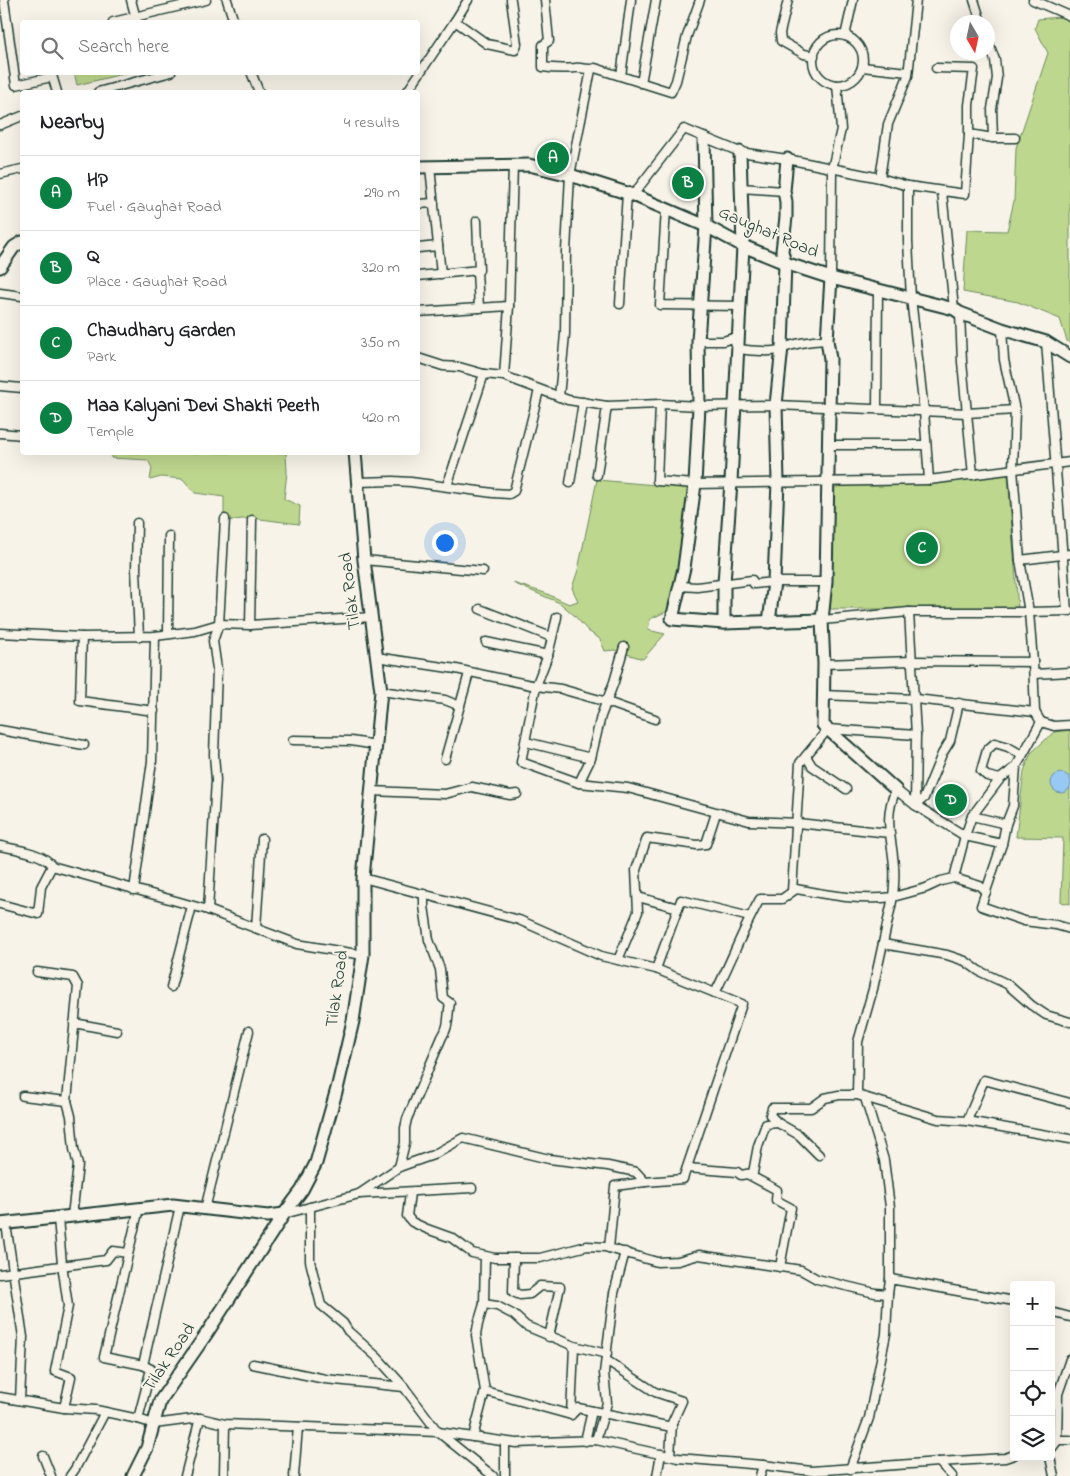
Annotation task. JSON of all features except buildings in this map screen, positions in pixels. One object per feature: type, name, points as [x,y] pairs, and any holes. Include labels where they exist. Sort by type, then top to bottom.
[{"type":"street","points":[[4,0],[16,85],[52,75],[56,90]]},
{"type":"street","points":[[131,0],[136,20],[206,0]]},
{"type":"street","points":[[227,0],[233,20]]},
{"type":"street","points":[[420,73],[468,0]]},
{"type":"street","points":[[455,21],[487,44],[515,50],[517,44],[511,0]]},
{"type":"street","points":[[545,0],[549,41],[544,45],[543,67],[564,70],[573,68],[591,70],[595,68],[671,92],[676,81],[687,36],[700,0]]},
{"type":"street","points":[[621,76],[631,0]]},
{"type":"street","points":[[641,83],[656,0]]},
{"type":"street","points":[[788,0],[780,33],[781,41],[804,54],[814,56]]},
{"type":"street","points":[[845,36],[853,0]]},
{"type":"street","points":[[880,178],[888,124],[908,76],[916,0]]},
{"type":"street","points":[[974,0],[979,15]]},
{"type":"street","points":[[1033,0],[1070,16]]},
{"type":"street","points":[[836,35],[845,36],[858,45],[862,52],[862,67],[853,80],[837,85],[822,79],[814,65],[814,56],[816,48],[828,37],[836,35]]},
{"type":"street","points":[[993,138],[992,109],[997,78],[995,60]]},
{"type":"street","points":[[862,67],[908,72]]},
{"type":"street","points":[[620,304],[630,194],[684,130],[740,152],[787,159],[880,178],[908,186],[965,194],[969,105],[974,69],[936,68]]},
{"type":"street","points":[[559,397],[565,334],[566,251],[570,175],[591,70]]},
{"type":"street","points":[[252,75],[258,90]]},
{"type":"street","points":[[408,90],[418,75]]},
{"type":"street","points":[[104,90],[150,76]]},
{"type":"street","points":[[837,85],[841,130],[832,169],[831,278],[827,340],[830,359],[826,582],[822,620],[824,664],[823,725],[915,806],[965,836],[1002,844]]},
{"type":"street","points":[[0,125],[20,117]]},
{"type":"street","points":[[969,134],[993,138],[1015,138]]},
{"type":"street","points":[[704,139],[706,226],[698,341],[699,406],[695,484],[684,568],[672,619],[724,623],[822,620],[908,612],[1069,611],[1066,554],[1056,464],[1046,342]]},
{"type":"street","points":[[724,623],[724,582],[743,246],[740,152]]},
{"type":"street","points":[[769,622],[774,582],[778,482],[776,405],[782,347],[785,263],[782,251],[787,159]]},
{"type":"street","points":[[504,376],[509,306],[513,165]]},
{"type":"street","name":"Gaughat Road","points":[[420,167],[529,165],[613,187],[706,226],[743,246],[785,263],[831,278],[957,311],[1002,329],[1046,342],[1070,357]]},
{"type":"street","points":[[430,167],[441,274]]},
{"type":"street","points":[[0,174],[20,169]]},
{"type":"street","points":[[908,186],[911,298],[924,411],[929,480]]},
{"type":"street","points":[[740,188],[784,191]]},
{"type":"street","points":[[942,192],[957,311],[973,475]]},
{"type":"street","points":[[420,204],[434,203]]},
{"type":"street","points":[[666,209],[660,305],[740,306]]},
{"type":"street","points":[[477,221],[479,308]]},
{"type":"street","points":[[0,268],[14,246],[20,243]]},
{"type":"street","points":[[420,248],[438,246]]},
{"type":"street","points":[[0,255],[0,268]]},
{"type":"street","points":[[420,276],[477,271]]},
{"type":"street","points":[[877,409],[878,290]]},
{"type":"street","points":[[0,293],[20,296]]},
{"type":"street","points":[[420,312],[509,306]]},
{"type":"street","points":[[1002,329],[1004,360],[1015,410],[1013,469],[1020,560],[1029,612],[1034,674],[1034,712],[1040,722],[1054,726],[1070,725]]},
{"type":"street","points":[[698,341],[733,338],[738,349]]},
{"type":"street","points":[[738,349],[778,350],[782,347],[797,345],[804,341],[827,340]]},
{"type":"street","points":[[420,359],[443,366],[459,367],[484,374],[504,376],[568,400],[607,406],[660,404],[699,406],[776,405],[967,413],[1015,410]]},
{"type":"street","points":[[447,486],[484,374]]},
{"type":"street","points":[[0,386],[20,388]]},
{"type":"street","points":[[358,482],[393,481],[509,494],[514,491],[539,390]]},
{"type":"street","points":[[570,483],[583,402]]},
{"type":"street","points":[[660,404],[657,481],[695,484],[929,480],[1070,462]]},
{"type":"street","points":[[597,475],[607,406]]},
{"type":"street","points":[[0,434],[20,436]]},
{"type":"street","points":[[828,445],[926,445]]},
{"type":"street","name":"Tilak Road","points":[[133,1476],[148,1448],[160,1402],[284,1214],[302,1190],[316,1163],[338,1085],[352,1021],[362,956],[363,878],[381,691],[364,560],[355,455]]},
{"type":"street","points":[[208,910],[216,780],[214,755],[217,669],[213,641],[219,624],[225,519]]},
{"type":"street","points":[[250,625],[252,520]]},
{"type":"street","points":[[137,523],[136,570],[140,637]]},
{"type":"street","points":[[168,634],[169,536]]},
{"type":"street","points":[[1020,560],[1066,554]]},
{"type":"street","points":[[364,560],[483,571]]},
{"type":"street","points":[[679,586],[697,587],[724,582],[752,580],[754,584],[826,582]]},
{"type":"street","points":[[480,609],[551,637]]},
{"type":"street","points":[[908,612],[916,734],[915,806]]},
{"type":"street","points":[[0,633],[82,637],[140,637],[195,631],[219,624],[250,625],[372,617]]},
{"type":"street","points":[[557,617],[548,656],[536,686],[521,762],[579,783],[628,788],[750,821],[798,822],[889,833]]},
{"type":"street","points":[[134,890],[152,761],[155,636]]},
{"type":"street","points":[[82,637],[80,701],[154,711]]},
{"type":"street","points":[[486,642],[548,656]]},
{"type":"street","points":[[579,783],[591,758],[601,716],[624,647]]},
{"type":"street","points":[[376,657],[561,689],[607,702],[655,719]]},
{"type":"street","points":[[824,664],[912,661],[1033,662]]},
{"type":"street","points":[[1034,674],[1070,672]]},
{"type":"street","points":[[445,759],[469,673]]},
{"type":"street","points":[[381,691],[445,700],[460,706]]},
{"type":"street","points":[[823,694],[914,699],[1034,712]]},
{"type":"street","points":[[915,806],[924,798],[942,754],[950,741],[959,703]]},
{"type":"street","points":[[1040,722],[1016,767],[1013,806],[981,906],[1024,920],[1070,929]]},
{"type":"street","points":[[828,729],[916,734]]},
{"type":"street","points":[[792,891],[798,822],[800,763],[828,729]]},
{"type":"street","points":[[0,730],[84,744]]},
{"type":"street","points":[[293,740],[351,741],[376,745]]},
{"type":"street","points":[[526,742],[591,758]]},
{"type":"street","points":[[1000,779],[987,776],[981,771],[986,750],[995,743],[1008,747],[1022,755]]},
{"type":"street","points":[[806,756],[812,766],[846,790]]},
{"type":"street","points":[[954,878],[972,816],[1000,779],[1016,767]]},
{"type":"street","points":[[371,791],[445,794],[472,787],[510,795],[517,794]]},
{"type":"street","points":[[850,1468],[869,1418],[886,1334],[890,1279],[890,1207],[888,1188],[884,1160],[861,1097],[858,1042],[873,989],[893,897],[894,866],[889,833],[890,805],[896,790]]},
{"type":"street","points":[[618,960],[638,912],[636,870],[647,838],[697,845],[706,844],[716,813]]},
{"type":"street","points":[[972,816],[1006,824]]},
{"type":"street","points":[[256,928],[262,839]]},
{"type":"street","points":[[0,846],[18,849],[45,858],[52,866],[208,910],[297,944],[362,956]]},
{"type":"street","points":[[0,904],[38,914],[41,887],[52,866]]},
{"type":"street","points":[[363,878],[519,920],[601,956],[656,969],[742,1004],[683,1180],[615,1186],[609,1248]]},
{"type":"street","points":[[715,993],[760,899],[782,899],[796,889],[841,897],[871,899],[893,897],[926,888],[941,880],[954,878],[980,886],[986,892]]},
{"type":"street","points":[[399,1167],[405,1143],[407,1119],[442,1037],[448,1029],[449,1022],[450,1003],[442,998],[440,969],[429,940],[424,894]]},
{"type":"street","points":[[638,897],[678,908]]},
{"type":"street","points":[[656,969],[681,900],[750,917]]},
{"type":"street","points":[[171,987],[192,906]]},
{"type":"street","points":[[883,944],[947,955],[965,961],[979,971],[1007,984],[1031,1005],[1046,1015],[1070,1022]]},
{"type":"street","points":[[37,972],[73,977],[78,986],[67,1101],[78,1165],[72,1216]]},
{"type":"street","points":[[74,1023],[117,1031]]},
{"type":"street","points":[[205,1209],[250,1031]]},
{"type":"street","points":[[967,1121],[984,1080],[1070,1103]]},
{"type":"street","points":[[819,1155],[799,1135],[778,1123],[770,1114],[772,1108],[811,1108],[825,1098],[839,1095],[861,1097],[938,1119],[967,1121],[1070,1140]]},
{"type":"street","points":[[23,1096],[67,1101]]},
{"type":"street","points":[[687,1168],[737,1172],[741,1175],[752,1173],[758,1146],[766,1124],[778,1123]]},
{"type":"street","points":[[358,1194],[399,1167],[433,1155],[464,1138],[549,1159],[608,1166],[636,1172],[645,1182]]},
{"type":"street","points":[[747,1174],[777,1190],[776,1200],[790,1208],[780,1267]]},
{"type":"street","points":[[20,1400],[23,1337],[3,1224],[173,1205],[268,1216],[284,1214],[358,1194],[410,1193],[472,1188]]},
{"type":"street","points":[[410,1193],[407,1216],[412,1222],[427,1230],[452,1238],[472,1253],[485,1256],[495,1258],[540,1258],[587,1246],[609,1248],[657,1262],[678,1261],[699,1255],[801,1270],[816,1279],[875,1293],[888,1294]]},
{"type":"street","points":[[143,1365],[180,1206]]},
{"type":"street","points":[[310,1207],[310,1261],[321,1305],[343,1323],[348,1331],[377,1357],[404,1387],[438,1432],[493,1476]]},
{"type":"street","points":[[138,1208],[104,1357],[143,1365],[151,1369],[138,1419]]},
{"type":"street","points":[[58,1218],[68,1306],[56,1371],[71,1377],[64,1408]]},
{"type":"street","points":[[0,1274],[62,1264],[106,1260],[113,1251],[128,1253]]},
{"type":"street","points":[[596,1440],[607,1403],[604,1373],[614,1293],[625,1252]]},
{"type":"street","points":[[473,1437],[485,1391],[476,1335],[484,1304],[485,1256]]},
{"type":"street","points":[[514,1258],[513,1292],[520,1295],[530,1294],[540,1286],[560,1287],[549,1337]]},
{"type":"street","points":[[890,1279],[1010,1300]]},
{"type":"street","points":[[484,1304],[497,1306],[514,1314],[526,1326],[549,1337],[606,1357],[655,1392],[682,1401],[672,1427],[670,1456]]},
{"type":"street","points":[[1055,1313],[1070,1317]]},
{"type":"street","points":[[571,1415],[574,1346]]},
{"type":"street","points":[[1055,1444],[1058,1440],[1058,1394],[1070,1359]]},
{"type":"street","points":[[253,1364],[325,1379],[404,1387]]},
{"type":"street","points":[[485,1391],[571,1415]]},
{"type":"street","points":[[0,1397],[64,1408],[105,1412],[154,1424],[200,1418],[225,1424],[438,1432],[516,1443],[596,1440],[670,1456],[763,1465],[811,1474],[850,1468],[1010,1456]]},
{"type":"street","points":[[571,1415],[578,1408],[672,1427]]},
{"type":"street","points":[[585,1440],[592,1411]]},
{"type":"street","points":[[70,1476],[105,1412]]},
{"type":"street","points":[[185,1476],[200,1418]]},
{"type":"street","points":[[224,1476],[225,1424]]},
{"type":"street","points":[[294,1476],[298,1426]]},
{"type":"street","points":[[1058,1440],[1070,1440]]},
{"type":"street","points":[[505,1442],[505,1476]]},
{"type":"street","points":[[657,1476],[660,1454]]},
{"type":"street","points":[[43,1456],[51,1476]]},
{"type":"street","points":[[1051,1461],[1054,1476]]},
{"type":"street","points":[[939,1462],[952,1476]]},
{"type":"street","points":[[760,1476],[763,1465]]},
{"type":"green space","points":[[1070,16],[1070,343],[1067,341],[1060,319],[1018,302],[963,292],[967,230],[1007,231],[1014,201],[1016,148],[1048,53],[1035,28],[1038,19]]},
{"type":"green space","points":[[75,75],[119,75],[77,85]]},
{"type":"green space","points":[[111,455],[286,455],[287,472],[284,499],[300,506],[299,524],[252,518],[224,521],[224,497],[195,493],[183,479],[161,477],[150,480],[152,468],[148,460],[111,458]]},
{"type":"green space","points":[[1008,475],[1018,609],[830,609],[832,487]]},
{"type":"green space","points":[[597,480],[691,488],[685,540],[668,611],[650,619],[648,630],[665,634],[643,659],[614,650],[605,651],[600,639],[588,631],[560,603],[513,583],[545,593],[569,604],[578,601],[572,588],[578,570]]},
{"type":"green space","points":[[1070,730],[1070,904],[1061,902],[1063,838],[1016,837],[1024,771],[1031,753],[1054,732]]},
{"type":"water","points":[[1057,773],[1065,773],[1071,779],[1071,787],[1065,793],[1057,793],[1051,787],[1051,779]]},
{"type":"place","name":"HP","points":[[553,158]]},
{"type":"place","name":"Q","points":[[688,183]]},
{"type":"place","name":"Chaudhary Garden","points":[[922,548]]},
{"type":"place","name":"Maa Kalyani Devi Shakti Peeth","points":[[951,800]]}]
